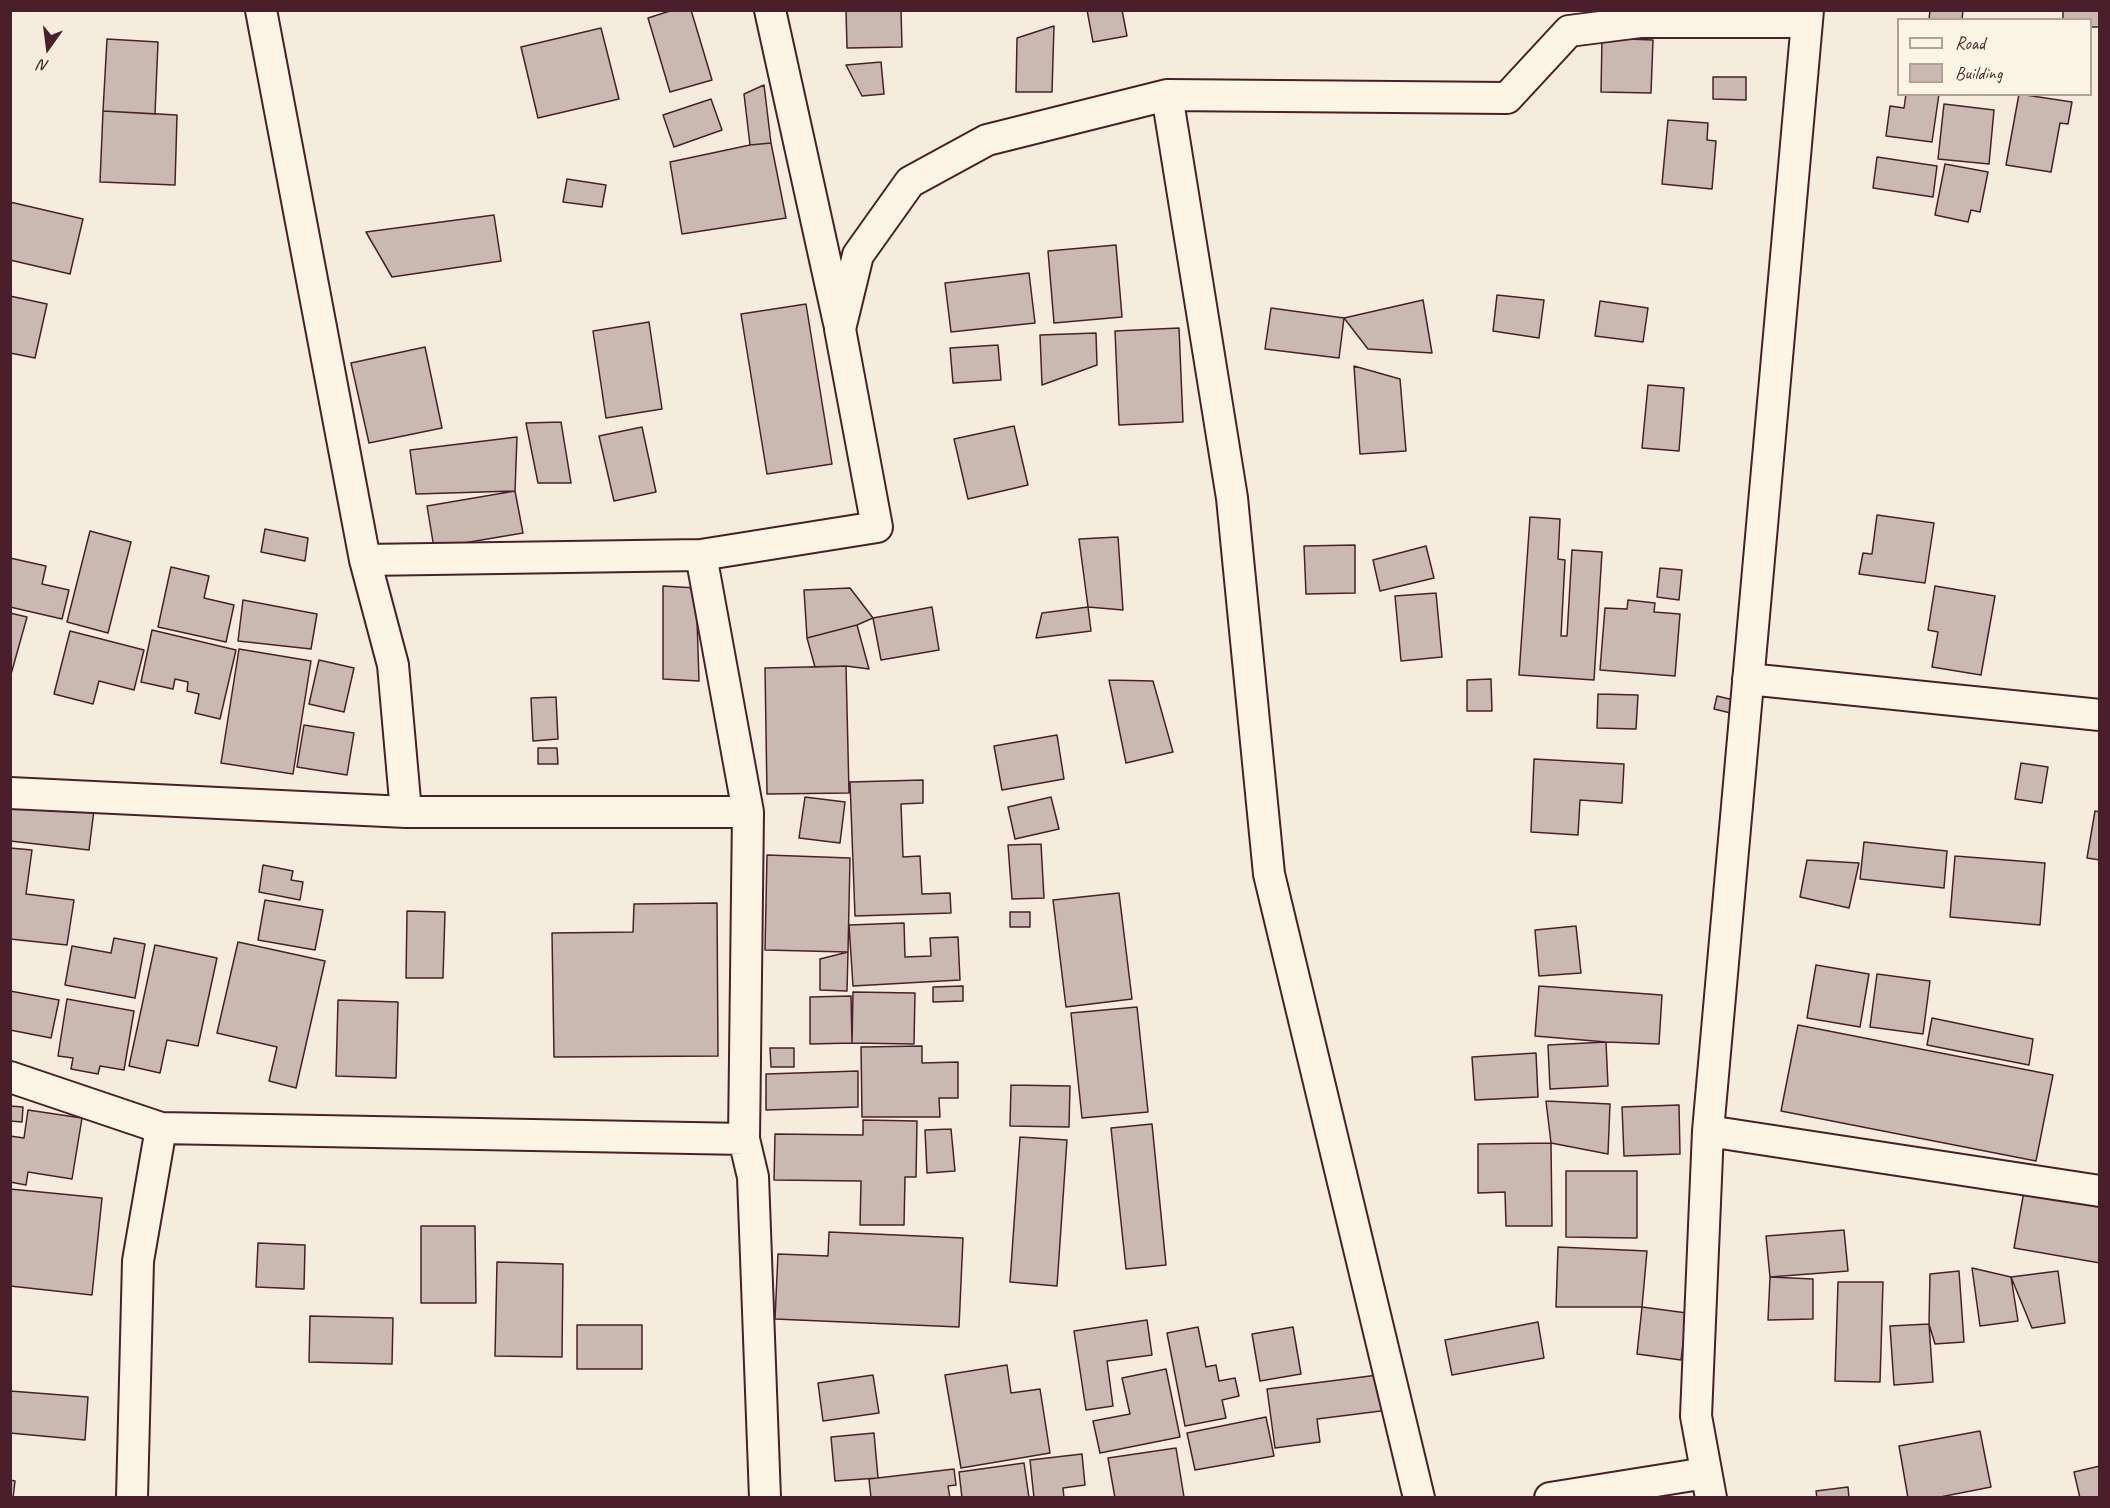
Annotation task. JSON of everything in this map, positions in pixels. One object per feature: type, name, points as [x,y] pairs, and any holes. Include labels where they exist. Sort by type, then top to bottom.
[{"type":"street","points":[[261,10],[365,560],[393,664],[406,812]]},
{"type":"street","points":[[365,560],[701,555],[877,527],[840,329],[770,10]]},
{"type":"street","points":[[840,329],[858,255],[910,182],[987,140],[1167,95],[1507,98],[1569,31],[1640,22],[1808,16],[1708,1131],[1696,1416],[1709,1485],[1550,1497]]},
{"type":"street","points":[[1167,95],[1232,498],[1269,874],[1419,1497]]},
{"type":"street","points":[[701,555],[748,812],[744,1139],[753,1177],[765,1497]]},
{"type":"street","points":[[1748,679],[2100,715]]},
{"type":"street","points":[[10,793],[406,812],[748,812]]},
{"type":"street","points":[[10,1077],[161,1128],[744,1139]]},
{"type":"street","points":[[132,1497],[138,1261],[161,1128]]},
{"type":"street","points":[[1708,1131],[2100,1191]]},
{"type":"building","points":[[673,10],[691,10],[712,80],[670,92],[648,18]]},
{"type":"building","points":[[846,10],[901,10],[902,47],[847,48]]},
{"type":"building","points":[[1087,10],[1122,10],[1127,36],[1093,42]]},
{"type":"building","points":[[1930,10],[1963,10],[1962,18],[1929,18]]},
{"type":"building","points":[[2063,10],[2100,10],[2100,27],[2092,27],[2092,18],[2063,18]]},
{"type":"building","points":[[1054,26],[1052,92],[1016,92],[1017,38]]},
{"type":"building","points":[[601,28],[619,99],[538,118],[521,47]]},
{"type":"building","points":[[1602,38],[1653,40],[1651,93],[1601,92]]},
{"type":"building","points":[[107,39],[158,42],[155,114],[103,111]]},
{"type":"building","points":[[881,62],[884,94],[862,96],[846,65]]},
{"type":"building","points":[[1713,77],[1746,77],[1746,100],[1713,99]]},
{"type":"building","points":[[764,85],[771,143],[750,145],[744,94]]},
{"type":"building","points":[[1906,96],[1939,96],[1932,142],[1886,136],[1890,106],[1904,108]]},
{"type":"building","points":[[2019,96],[2072,102],[2068,124],[2060,123],[2051,172],[2006,165]]},
{"type":"building","points":[[711,99],[722,130],[674,147],[663,115]]},
{"type":"building","points":[[1944,104],[1994,110],[1989,164],[1938,159]]},
{"type":"building","points":[[103,111],[177,115],[175,185],[100,182]]},
{"type":"building","points":[[1668,120],[1708,123],[1707,140],[1716,141],[1712,189],[1662,184]]},
{"type":"building","points":[[771,143],[786,218],[682,234],[670,162],[750,145]]},
{"type":"building","points":[[1877,157],[1937,166],[1933,197],[1873,188]]},
{"type":"building","points":[[1945,164],[1988,172],[1980,212],[1971,210],[1968,222],[1935,215]]},
{"type":"building","points":[[567,179],[606,185],[602,207],[563,202]]},
{"type":"building","points":[[10,202],[83,219],[70,274],[10,260]]},
{"type":"building","points":[[494,215],[501,261],[392,277],[366,232]]},
{"type":"building","points":[[1116,245],[1122,317],[1054,323],[1048,251]]},
{"type":"building","points":[[1029,273],[1035,323],[951,332],[945,283]]},
{"type":"building","points":[[1497,295],[1544,300],[1539,338],[1493,331]]},
{"type":"building","points":[[10,296],[47,304],[35,358],[10,353]]},
{"type":"building","points":[[1423,300],[1432,353],[1368,349],[1344,318]]},
{"type":"building","points":[[1600,301],[1648,308],[1643,342],[1595,336]]},
{"type":"building","points":[[806,304],[832,464],[767,474],[741,314]]},
{"type":"building","points":[[1271,308],[1344,318],[1339,358],[1265,349]]},
{"type":"building","points":[[649,322],[662,409],[606,418],[593,331]]},
{"type":"building","points":[[1179,328],[1183,422],[1119,425],[1115,331]]},
{"type":"building","points":[[1096,333],[1097,365],[1042,385],[1040,335]]},
{"type":"building","points":[[998,345],[1001,380],[953,383],[950,348]]},
{"type":"building","points":[[425,347],[442,428],[369,443],[351,363]]},
{"type":"building","points":[[1354,366],[1400,379],[1406,451],[1360,454]]},
{"type":"building","points":[[1648,385],[1684,388],[1679,451],[1642,448]]},
{"type":"building","points":[[561,422],[571,483],[538,483],[526,423]]},
{"type":"building","points":[[1014,426],[1028,485],[968,499],[954,439]]},
{"type":"building","points":[[642,427],[656,492],[614,501],[599,436]]},
{"type":"building","points":[[517,437],[515,491],[416,494],[410,450]]},
{"type":"building","points":[[515,491],[523,533],[434,548],[427,506]]},
{"type":"building","points":[[1877,515],[1934,523],[1925,583],[1859,574],[1863,553],[1872,554]]},
{"type":"building","points":[[1530,517],[1560,519],[1558,559],[1565,560],[1561,636],[1567,636],[1572,550],[1602,552],[1594,680],[1519,675]]},
{"type":"building","points":[[265,529],[308,538],[305,561],[261,552]]},
{"type":"building","points":[[90,531],[131,542],[108,633],[67,622]]},
{"type":"building","points":[[1118,537],[1123,610],[1088,607],[1079,539]]},
{"type":"building","points":[[1355,545],[1355,593],[1306,594],[1304,546]]},
{"type":"building","points":[[1426,546],[1434,578],[1380,591],[1373,560]]},
{"type":"building","points":[[10,558],[46,566],[42,584],[69,590],[62,619],[10,607]]},
{"type":"building","points":[[171,567],[209,576],[204,598],[234,605],[226,642],[158,627]]},
{"type":"building","points":[[1660,568],[1682,570],[1679,600],[1657,597]]},
{"type":"building","points":[[663,586],[696,588],[699,681],[663,679]]},
{"type":"building","points":[[1935,586],[1995,596],[1981,675],[1932,667],[1938,632],[1928,630]]},
{"type":"building","points":[[850,588],[873,618],[857,625],[807,638],[804,590]]},
{"type":"building","points":[[1436,593],[1442,657],[1401,661],[1395,596]]},
{"type":"building","points":[[243,600],[317,614],[311,649],[238,641]]},
{"type":"building","points":[[1628,600],[1655,603],[1654,612],[1680,614],[1675,676],[1600,670],[1605,608],[1627,609]]},
{"type":"building","points":[[932,607],[939,650],[881,660],[873,618]]},
{"type":"building","points":[[1088,607],[1091,631],[1036,638],[1042,613]]},
{"type":"building","points":[[10,613],[27,617],[10,678]]},
{"type":"building","points":[[857,625],[869,669],[846,666],[815,667],[807,638]]},
{"type":"building","points":[[152,630],[236,650],[220,719],[195,713],[199,694],[187,691],[188,682],[175,679],[173,689],[141,682]]},
{"type":"building","points":[[70,631],[144,650],[134,690],[99,681],[93,704],[54,694]]},
{"type":"building","points":[[239,649],[311,661],[293,774],[221,763]]},
{"type":"building","points":[[319,660],[354,668],[344,712],[309,704]]},
{"type":"building","points":[[846,666],[849,793],[767,794],[765,668]]},
{"type":"building","points":[[1491,679],[1492,711],[1467,711],[1467,680]]},
{"type":"building","points":[[1109,680],[1153,681],[1173,752],[1126,763]]},
{"type":"building","points":[[1598,694],[1638,695],[1636,729],[1597,728]]},
{"type":"building","points":[[1717,696],[1742,702],[1739,715],[1714,709]]},
{"type":"building","points":[[556,697],[558,739],[533,741],[531,698]]},
{"type":"building","points":[[304,725],[354,733],[347,775],[297,767]]},
{"type":"building","points":[[1057,735],[1064,779],[1002,790],[994,746]]},
{"type":"building","points":[[538,748],[557,748],[558,764],[538,764]]},
{"type":"building","points":[[1534,759],[1624,764],[1622,803],[1580,800],[1578,835],[1531,832]]},
{"type":"building","points":[[2021,763],[2048,767],[2042,803],[2015,799]]},
{"type":"building","points":[[923,780],[923,803],[901,804],[903,857],[920,856],[922,894],[950,893],[951,913],[855,916],[850,782]]},
{"type":"building","points":[[805,797],[845,802],[840,843],[799,838]]},
{"type":"building","points":[[1051,797],[1059,829],[1015,839],[1008,807]]},
{"type":"building","points":[[10,800],[94,810],[89,850],[10,841]]},
{"type":"building","points":[[2095,811],[2100,812],[2100,860],[2087,858]]},
{"type":"building","points":[[1864,842],[1947,851],[1944,888],[1860,879]]},
{"type":"building","points":[[1041,844],[1044,898],[1012,899],[1008,845]]},
{"type":"building","points":[[10,848],[32,850],[26,894],[74,900],[67,945],[10,939]]},
{"type":"building","points":[[767,855],[850,858],[848,952],[765,950]]},
{"type":"building","points":[[1955,856],[2045,863],[2040,925],[1950,917]]},
{"type":"building","points":[[1807,860],[1859,863],[1849,908],[1800,897]]},
{"type":"building","points":[[263,865],[293,871],[291,880],[303,882],[300,900],[259,892]]},
{"type":"building","points":[[1119,893],[1132,999],[1066,1007],[1053,900]]},
{"type":"building","points":[[265,900],[323,910],[315,950],[258,940]]},
{"type":"building","points":[[717,903],[718,1056],[554,1057],[552,933],[633,932],[634,904]]},
{"type":"building","points":[[407,911],[445,912],[443,978],[406,978]]},
{"type":"building","points":[[1010,912],[1030,912],[1030,927],[1010,927]]},
{"type":"building","points":[[904,923],[905,957],[931,956],[930,938],[958,937],[960,980],[853,986],[849,925]]},
{"type":"building","points":[[1576,926],[1581,973],[1539,976],[1535,930]]},
{"type":"building","points":[[114,938],[145,944],[135,998],[65,985],[72,946],[111,953]]},
{"type":"building","points":[[238,942],[325,961],[296,1088],[269,1081],[277,1047],[217,1033]]},
{"type":"building","points":[[155,945],[217,958],[198,1046],[167,1040],[160,1073],[129,1066]]},
{"type":"building","points":[[848,952],[847,991],[820,990],[820,959]]},
{"type":"building","points":[[1816,965],[1869,974],[1860,1027],[1807,1018]]},
{"type":"building","points":[[1877,974],[1930,981],[1923,1034],[1870,1027]]},
{"type":"building","points":[[963,986],[963,1001],[933,1002],[933,987]]},
{"type":"building","points":[[1539,986],[1662,995],[1659,1044],[1535,1036]]},
{"type":"building","points":[[10,991],[59,1000],[51,1038],[10,1030]]},
{"type":"building","points":[[853,992],[915,993],[914,1044],[852,1043]]},
{"type":"building","points":[[851,996],[852,1043],[810,1044],[810,997]]},
{"type":"building","points":[[67,999],[134,1011],[124,1070],[100,1066],[98,1074],[71,1069],[73,1058],[58,1056]]},
{"type":"building","points":[[338,1000],[398,1002],[396,1078],[336,1076]]},
{"type":"building","points":[[1137,1007],[1148,1112],[1082,1118],[1071,1013]]},
{"type":"building","points":[[1932,1018],[2033,1039],[2029,1065],[1927,1045]]},
{"type":"building","points":[[1798,1025],[2053,1075],[2036,1161],[1781,1111]]},
{"type":"building","points":[[1606,1042],[1608,1086],[1550,1089],[1548,1045]]},
{"type":"building","points":[[922,1046],[922,1063],[958,1062],[958,1098],[939,1098],[940,1117],[862,1117],[861,1047]]},
{"type":"building","points":[[770,1048],[794,1048],[794,1067],[771,1067]]},
{"type":"building","points":[[1536,1053],[1538,1097],[1475,1100],[1472,1057]]},
{"type":"building","points":[[858,1071],[858,1107],[766,1110],[766,1074]]},
{"type":"building","points":[[1011,1085],[1070,1086],[1069,1127],[1010,1126]]},
{"type":"building","points":[[1546,1101],[1610,1104],[1608,1154],[1551,1143]]},
{"type":"building","points":[[1679,1105],[1680,1154],[1624,1156],[1622,1107]]},
{"type":"building","points":[[10,1106],[23,1107],[22,1122],[10,1121]]},
{"type":"building","points":[[28,1110],[82,1118],[72,1179],[28,1172],[26,1185],[10,1182],[10,1136],[24,1138]]},
{"type":"building","points":[[863,1120],[917,1121],[916,1177],[905,1177],[904,1225],[860,1225],[861,1181],[774,1180],[775,1134],[863,1135]]},
{"type":"building","points":[[1152,1124],[1166,1265],[1126,1269],[1111,1128]]},
{"type":"building","points":[[951,1129],[955,1171],[927,1173],[925,1130]]},
{"type":"building","points":[[1020,1137],[1067,1140],[1057,1286],[1010,1282]]},
{"type":"building","points":[[1551,1143],[1552,1226],[1506,1226],[1505,1192],[1478,1193],[1478,1144]]},
{"type":"building","points":[[1566,1171],[1637,1171],[1637,1238],[1566,1237]]},
{"type":"building","points":[[10,1189],[102,1198],[92,1295],[10,1286]]},
{"type":"building","points":[[2024,1191],[2100,1205],[2100,1263],[2014,1248]]},
{"type":"building","points":[[421,1226],[475,1226],[476,1303],[421,1303]]},
{"type":"building","points":[[1844,1230],[1848,1271],[1770,1277],[1766,1236]]},
{"type":"building","points":[[829,1232],[963,1238],[959,1327],[775,1319],[778,1254],[828,1256]]},
{"type":"building","points":[[258,1243],[305,1245],[304,1289],[256,1287]]},
{"type":"building","points":[[1558,1247],[1647,1251],[1642,1307],[1556,1307]]},
{"type":"building","points":[[497,1262],[563,1264],[562,1357],[495,1356]]},
{"type":"building","points":[[1972,1268],[2011,1277],[2018,1321],[1980,1326]]},
{"type":"building","points":[[1959,1271],[1964,1342],[1935,1344],[1929,1324],[1930,1274]]},
{"type":"building","points":[[2058,1271],[2065,1323],[2032,1328],[2011,1277]]},
{"type":"building","points":[[1770,1277],[1813,1279],[1813,1319],[1768,1320]]},
{"type":"building","points":[[1838,1282],[1883,1282],[1880,1382],[1835,1381]]},
{"type":"building","points":[[1642,1307],[1687,1313],[1681,1360],[1637,1354]]},
{"type":"building","points":[[310,1316],[393,1318],[392,1364],[309,1362]]},
{"type":"building","points":[[1147,1320],[1152,1355],[1107,1361],[1113,1406],[1086,1410],[1074,1331]]},
{"type":"building","points":[[1538,1322],[1544,1358],[1452,1375],[1445,1340]]},
{"type":"building","points":[[1929,1324],[1933,1382],[1894,1385],[1890,1326]]},
{"type":"building","points":[[577,1325],[642,1325],[642,1369],[577,1369]]},
{"type":"building","points":[[1198,1327],[1206,1367],[1216,1365],[1219,1381],[1235,1378],[1239,1396],[1222,1400],[1226,1418],[1185,1426],[1167,1333]]},
{"type":"building","points":[[1293,1327],[1301,1374],[1260,1381],[1252,1334]]},
{"type":"building","points":[[1007,1365],[1011,1393],[1040,1389],[1050,1453],[961,1468],[945,1375]]},
{"type":"building","points":[[1166,1369],[1180,1437],[1100,1453],[1093,1421],[1130,1414],[1122,1378]]},
{"type":"building","points":[[873,1375],[879,1413],[823,1421],[818,1383]]},
{"type":"building","points":[[1378,1375],[1397,1409],[1317,1419],[1320,1442],[1275,1448],[1267,1389]]},
{"type":"building","points":[[10,1391],[88,1397],[85,1440],[10,1433]]},
{"type":"building","points":[[1266,1417],[1274,1456],[1195,1470],[1187,1433]]},
{"type":"building","points":[[1980,1431],[1991,1487],[1935,1498],[1908,1498],[1899,1446]]},
{"type":"building","points":[[874,1433],[878,1478],[835,1481],[831,1437]]},
{"type":"building","points":[[1176,1448],[1184,1497],[1115,1498],[1108,1458]]},
{"type":"building","points":[[1082,1454],[1085,1485],[1063,1488],[1064,1498],[1034,1498],[1030,1460]]},
{"type":"building","points":[[1024,1463],[1029,1498],[962,1498],[959,1472]]},
{"type":"building","points":[[2100,1466],[2100,1498],[2080,1498],[2074,1472]]},
{"type":"building","points":[[954,1469],[956,1485],[948,1486],[950,1498],[871,1498],[869,1479]]},
{"type":"building","points":[[10,1480],[15,1481],[13,1498],[10,1498]]},
{"type":"building","points":[[1848,1487],[1849,1498],[1817,1498],[1816,1491]]}]
